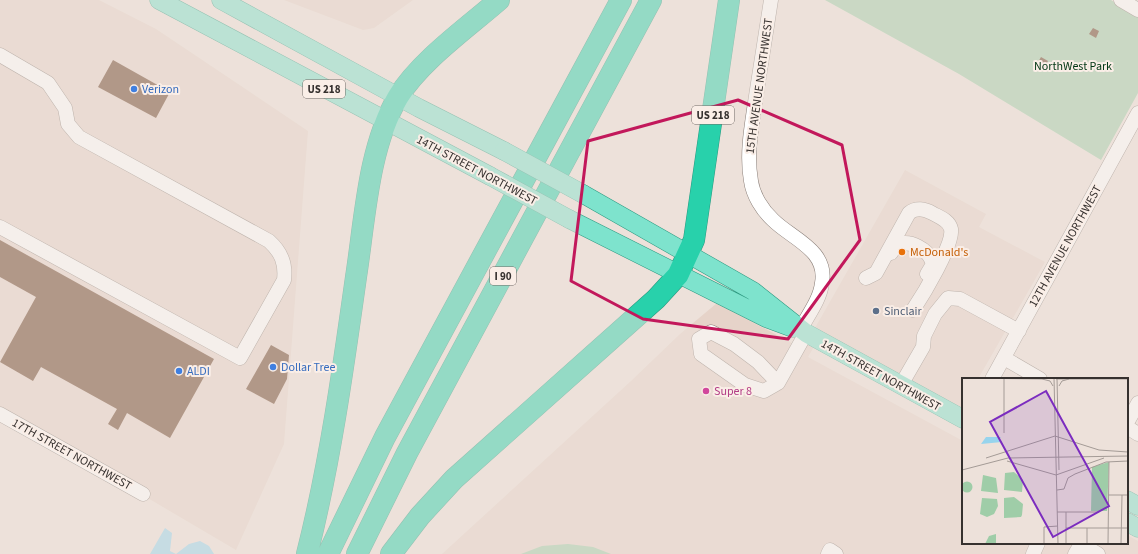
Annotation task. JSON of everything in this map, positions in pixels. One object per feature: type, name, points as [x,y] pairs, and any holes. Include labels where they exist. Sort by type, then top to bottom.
[{"type":"highway","points":[[308,554],[330,447],[371,182],[381,132],[398,96],[418,72],[499,0]]},
{"type":"highway","name":"I 90","points":[[328,554],[385,437],[621,0]]},
{"type":"highway","name":"I 90","points":[[357,554],[411,446],[652,0]]},
{"type":"highway","name":"US 218","points":[[678,275],[689,254],[694,240],[729,0]]},
{"type":"highway","points":[[391,554],[420,516],[454,479],[656,300],[678,275]]},
{"type":"main road","name":"14TH STREET NORTHWEST","points":[[159,0],[569,219],[766,318],[803,332],[962,418]]},
{"type":"main road","name":"14TH STREET NORTHWEST","points":[[221,0],[398,96],[504,151],[689,254],[753,291],[803,332]]},
{"type":"main road","points":[[1128,501],[1138,506]]},
{"type":"main road","points":[[1128,523],[1138,528]]},
{"type":"street","name":"15TH AVENUE NORTHWEST","points":[[771,0],[751,130],[749,172],[756,196],[762,208],[782,228],[814,252],[820,262],[822,272],[821,289],[803,332],[778,383]]},
{"type":"street","points":[[1121,0],[1138,10]]},
{"type":"street","points":[[0,55],[48,83],[65,108],[68,124],[79,137],[269,241],[282,257],[286,268],[284,280],[240,358],[0,227]]},
{"type":"street","name":"12TH AVENUE NORTHWEST","points":[[993,378],[1138,113]]},
{"type":"street","points":[[913,209],[920,209],[930,212],[946,221],[951,228],[951,239],[926,290],[913,310],[917,292],[932,264],[931,258],[926,252],[910,243],[903,242],[896,245],[883,267],[871,276],[909,212],[913,209]]},
{"type":"street","points":[[901,385],[923,347],[924,336],[935,314],[948,298],[960,298],[1019,331]]},
{"type":"street","points":[[711,332],[734,344],[758,362],[778,383],[764,392],[745,385],[701,354],[699,339],[711,332]]},
{"type":"street","points":[[1004,358],[1038,378]]},
{"type":"street","points":[[1128,421],[1138,403]]},
{"type":"street","name":"17TH STREET NORTHWEST","points":[[0,414],[143,494]]},
{"type":"street","points":[[1128,429],[1138,434]]},
{"type":"street","points":[[1033,554],[1038,544]]},
{"type":"street","points":[[1075,554],[1081,544],[1098,554]]},
{"type":"street","points":[[828,554],[830,550],[836,554]]},
{"type":"highlighted area","points":[[738,100],[842,145],[860,240],[788,339],[643,319],[571,281],[588,141]]},
{"type":"shaded area","points":[[0,0],[99,0],[156,29],[308,131],[284,444],[236,550],[0,411]]},
{"type":"shaded area","points":[[284,0],[413,0],[374,28],[363,30]]},
{"type":"shaded area","points":[[905,170],[986,214],[979,227],[1045,262],[979,378],[962,378],[961,408],[822,333],[808,357],[962,440],[962,544],[1128,544],[1128,536],[1138,541],[1138,554],[442,554],[631,381],[680,334],[717,303],[803,349]]},
{"type":"green space","name":"NorthWest Park","points":[[825,0],[1111,0],[1138,17],[1138,93],[1101,160],[959,74]]},
{"type":"green space","points":[[568,544],[593,547],[611,554],[521,554],[542,546]]},
{"type":"water","points":[[165,528],[172,533],[170,551],[176,554],[150,554]]},
{"type":"water","points":[[200,541],[209,546],[214,554],[176,554],[189,544]]},
{"type":"building","points":[[1093,28],[1099,31],[1096,38],[1089,34]]},
{"type":"building","points":[[1041,57],[1048,61],[1044,68],[1037,64]]},
{"type":"building","name":"Verizon","points":[[113,60],[170,92],[156,118],[98,87]]},
{"type":"building","points":[[0,240],[214,359],[170,438],[127,413],[118,430],[108,424],[117,409],[41,367],[33,381],[0,362],[36,297],[0,277]]},
{"type":"building","name":"Dollar Tree","points":[[271,345],[289,355],[287,379],[274,404],[246,389]]},
{"type":"place","name":"Verizon","points":[[134,89]]},
{"type":"place","name":"McDonald's","points":[[902,252]]},
{"type":"place","name":"Sinclair","points":[[876,311]]},
{"type":"place","name":"Dollar Tree","points":[[273,367]]},
{"type":"place","name":"ALDI","points":[[179,371]]},
{"type":"place","name":"Super 8","points":[[706,391]]}]
